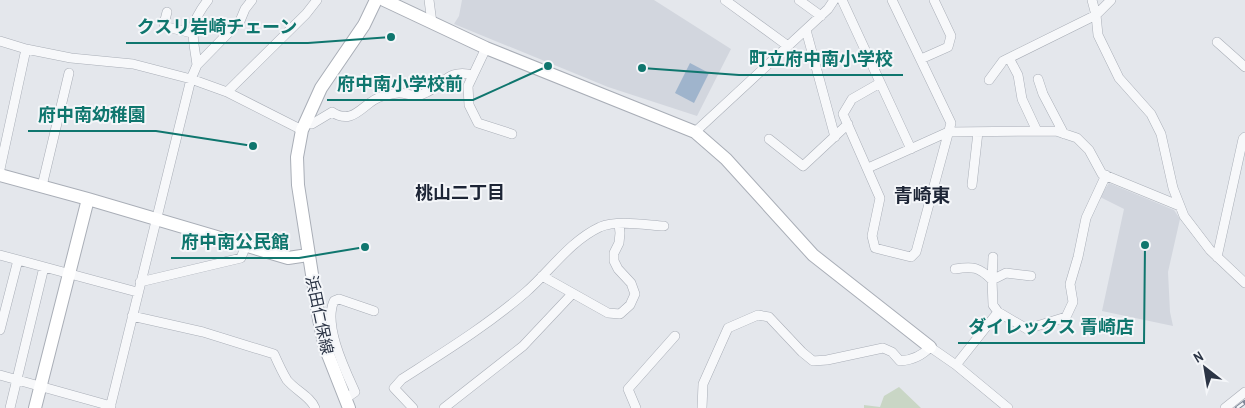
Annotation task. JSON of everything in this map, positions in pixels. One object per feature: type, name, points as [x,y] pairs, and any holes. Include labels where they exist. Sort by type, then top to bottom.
[{"type":"street","points":[[197,65],[192,33],[193,26],[198,13],[208,0]]},
{"type":"street","points":[[0,375],[110,407],[191,78],[197,65],[240,21],[245,9],[252,0]]},
{"type":"street","points":[[227,92],[306,14],[317,0]]},
{"type":"street","name":"浜田仁保線","points":[[347,404],[325,347],[308,255],[296,157],[303,127],[321,88],[364,25],[376,0]]},
{"type":"street","points":[[384,0],[486,48],[695,132],[726,159],[814,255],[1008,408]]},
{"type":"street","points":[[429,0],[432,23]]},
{"type":"street","points":[[725,0],[788,46]]},
{"type":"street","points":[[798,0],[821,16]]},
{"type":"street","points":[[695,132],[821,16],[834,0]]},
{"type":"street","points":[[842,0],[911,149]]},
{"type":"street","points":[[880,83],[852,99],[843,114],[880,198],[872,236],[875,248],[911,257],[916,252],[951,123],[892,0]]},
{"type":"street","points":[[921,59],[948,48],[951,36],[934,0]]},
{"type":"street","points":[[1092,0],[1098,35],[1119,78],[1151,114],[1161,134],[1173,188],[1184,216],[1210,250],[1245,282]]},
{"type":"street","points":[[989,80],[1003,61],[1096,15],[1111,0]]},
{"type":"street","points":[[167,12],[164,24],[167,27],[192,33]]},
{"type":"street","points":[[806,30],[835,136]]},
{"type":"street","points":[[0,41],[26,49],[71,58],[133,64],[191,78],[227,92],[303,127],[332,112],[341,118],[347,117],[360,111],[382,96],[400,93],[414,97],[426,93],[440,82],[459,73],[464,72],[473,75]]},
{"type":"street","points":[[1217,42],[1245,68]]},
{"type":"street","points":[[486,48],[468,86],[469,106],[478,123],[512,134]]},
{"type":"street","points":[[0,169],[26,49]]},
{"type":"street","points":[[1009,58],[1018,75],[1022,99],[1037,131]]},
{"type":"street","points":[[42,186],[69,73]]},
{"type":"street","points":[[1038,79],[1042,94],[1064,134]]},
{"type":"street","points":[[769,138],[803,166],[848,124]]},
{"type":"street","points":[[868,168],[948,132],[1056,131],[1077,138],[1089,150],[1102,174],[1180,206]]},
{"type":"street","points":[[972,185],[978,132]]},
{"type":"street","points":[[1217,257],[1245,137]]},
{"type":"street","points":[[0,175],[156,218],[288,258],[308,255]]},
{"type":"street","points":[[993,257],[993,305],[998,312],[1026,329],[1066,318],[1073,302],[1070,284],[1086,218],[1106,176]]},
{"type":"street","points":[[36,408],[88,199]]},
{"type":"street","points":[[413,408],[394,388],[402,379],[471,334],[526,292],[571,247],[599,228],[611,224],[664,226]]},
{"type":"street","points":[[542,276],[608,313],[620,314],[630,305],[635,294],[631,283],[618,269],[614,261],[614,253],[619,243],[619,224]]},
{"type":"street","points":[[140,282],[241,258],[246,244]]},
{"type":"street","points":[[0,255],[137,292]]},
{"type":"street","points":[[0,330],[18,260]]},
{"type":"street","points":[[955,269],[968,266],[982,270],[992,280]]},
{"type":"street","points":[[10,408],[44,267]]},
{"type":"street","points":[[992,280],[1006,273],[1031,276]]},
{"type":"street","points":[[444,408],[523,346],[572,294]]},
{"type":"street","points":[[347,404],[355,392],[340,356],[335,338],[332,307],[334,301],[339,299],[374,311]]},
{"type":"street","points":[[956,366],[998,312]]},
{"type":"street","points":[[702,408],[703,384],[728,328],[758,315],[769,317],[802,352],[814,361],[883,348],[892,352],[900,361],[907,361],[924,355],[930,347]]},
{"type":"street","points":[[132,316],[202,332],[274,354],[286,379],[312,402],[315,408]]},
{"type":"street","points":[[636,408],[628,389],[675,336]]},
{"type":"street","points":[[1225,408],[1245,392]]},
{"type":"shaded area","points":[[462,0],[654,0],[731,49],[697,116],[608,87],[454,24],[459,16]]},
{"type":"shaded area","points":[[1109,183],[1174,210],[1180,219],[1168,272],[1170,312],[1173,326],[1102,311],[1124,209],[1100,197]]},
{"type":"green space","points":[[899,387],[921,408],[864,408],[864,405],[880,407],[884,396]]},
{"type":"water","points":[[690,63],[709,73],[694,103],[675,93]]},
{"type":"railway","points":[[1237,408],[1245,402]]},
{"type":"place","name":"クスリ岩崎チェーン","points":[[391,37]]},
{"type":"place","name":"府中南小学校前","points":[[548,66]]},
{"type":"place","name":"町立府中南小学校","points":[[642,68]]},
{"type":"place","name":"府中南幼稚園","points":[[253,146]]},
{"type":"place","name":"ダイレックス 青崎店","points":[[1145,245]]},
{"type":"place","name":"府中南公民館","points":[[365,247]]},
{"type":"district","name":"桃山二丁目","points":[[460,193]]},
{"type":"district","name":"青崎東","points":[[922,195]]}]
